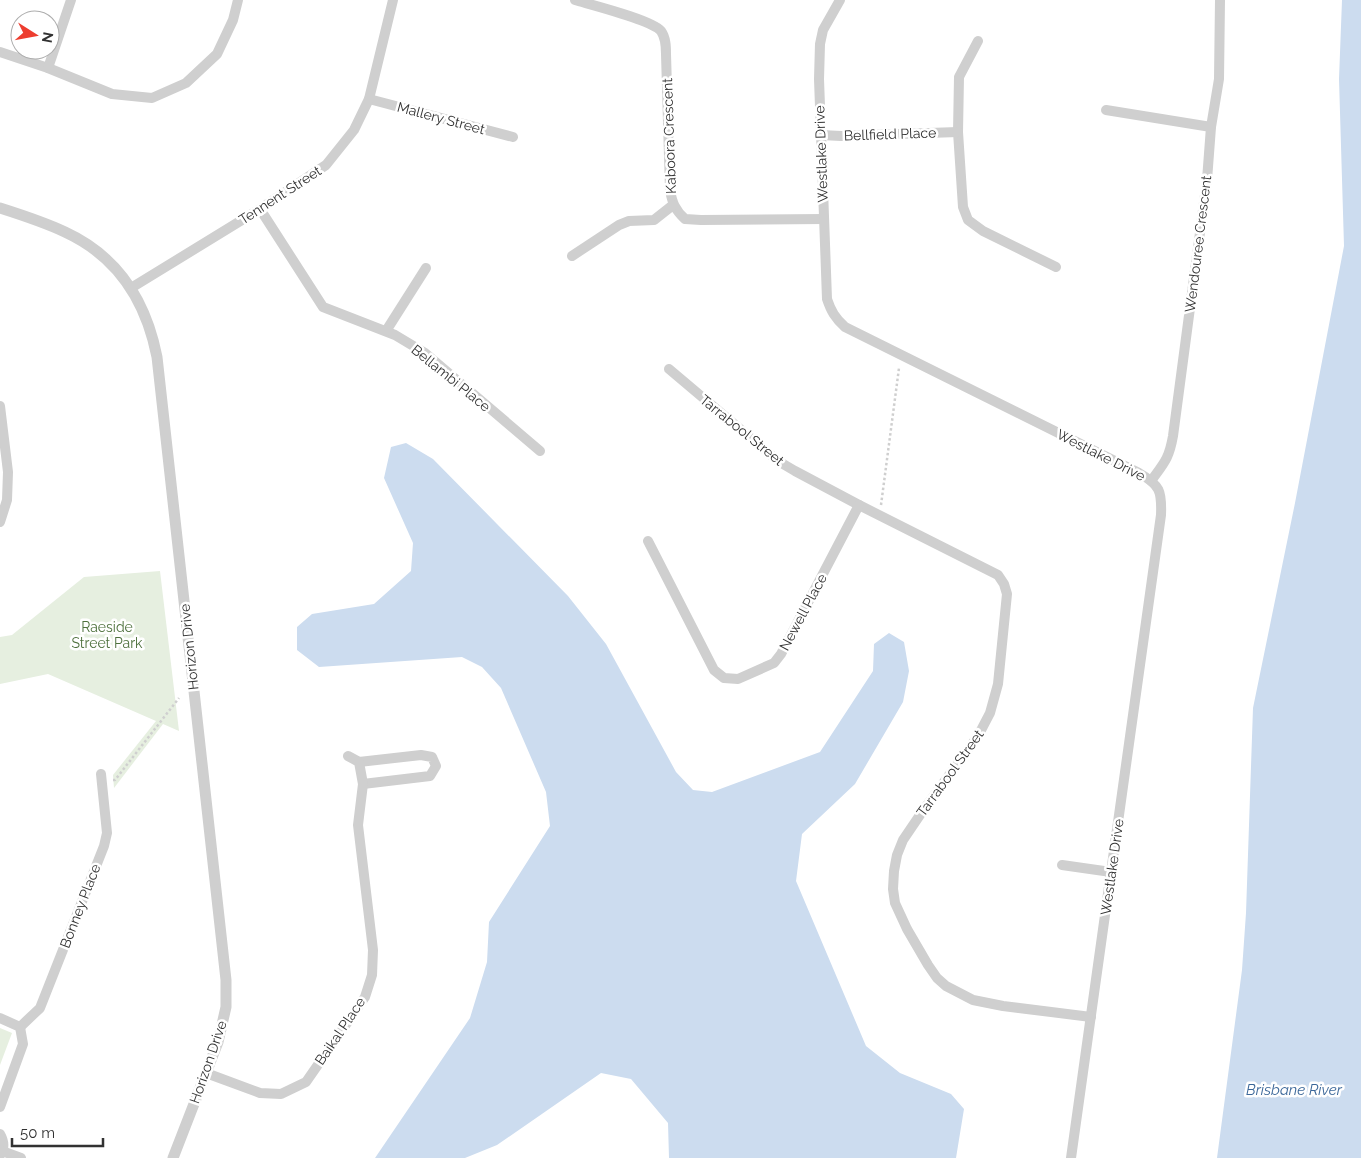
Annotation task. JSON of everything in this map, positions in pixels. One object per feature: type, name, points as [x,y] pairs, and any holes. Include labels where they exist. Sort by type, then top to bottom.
[{"type":"street","points":[[48,68],[71,0]]},
{"type":"street","points":[[0,52],[48,68],[112,94],[152,98],[186,83],[217,54],[233,20],[238,0]]},
{"type":"street","name":"Tennent Street","points":[[131,288],[260,209],[326,165],[354,130],[369,100],[393,0]]},
{"type":"street","name":"Kaboora Crescent","points":[[575,0],[640,20],[661,31],[666,48],[670,190],[673,205],[678,213],[685,219],[824,219]]},
{"type":"street","name":"Westlake Drive","points":[[840,0],[823,30],[820,44],[819,79],[827,299],[837,320],[845,327],[1139,473],[1158,487],[1162,495],[1161,515],[1071,1158]]},
{"type":"street","name":"Wendouree Crescent","points":[[1151,482],[1165,464],[1170,451],[1207,180],[1211,127],[1219,79],[1220,0]]},
{"type":"street","points":[[978,41],[959,77],[958,132],[963,207],[968,220],[984,231],[1056,267]]},
{"type":"street","name":"Mallery Street","points":[[369,100],[513,137]]},
{"type":"street","points":[[1106,110],[1211,127]]},
{"type":"street","name":"Bellfield Place","points":[[821,135],[958,132]]},
{"type":"street","points":[[572,256],[619,225],[629,221],[654,220],[673,205]]},
{"type":"street","name":"Horizon Drive","points":[[0,208],[50,225],[78,238],[115,269],[131,288],[141,306],[153,337],[157,356],[226,980],[226,1008],[218,1042],[173,1158]]},
{"type":"street","name":"Bellambi Place","points":[[260,209],[323,307],[394,335],[425,354],[540,451]]},
{"type":"street","points":[[386,332],[426,268]]},
{"type":"street","name":"Tarrabool Street","points":[[669,369],[778,461],[880,516],[998,575],[1004,584],[1007,594],[998,684],[990,713],[978,736],[903,840],[894,871],[893,889],[895,903],[916,944],[937,978],[956,992],[973,1000],[1003,1006],[1091,1017]]},
{"type":"street","points":[[0,406],[8,472],[7,500],[0,522]]},
{"type":"street","name":"Newell Place","points":[[648,541],[714,670],[724,678],[738,679],[774,663],[781,654],[859,505]]},
{"type":"street","points":[[348,756],[359,762],[421,756],[432,757],[436,766],[430,776],[363,784]]},
{"type":"street","name":"Baikal Place","points":[[206,1073],[260,1093],[281,1094],[306,1082],[365,997],[372,976],[372,950],[358,825],[363,784],[359,762]]},
{"type":"street","name":"Bonney Place","points":[[20,1027],[40,1008],[104,846],[107,833],[101,776]]},
{"type":"street","points":[[1062,865],[1111,872]]},
{"type":"street","points":[[0,1018],[20,1027],[23,1044],[0,1107]]},
{"type":"street","points":[[0,1134],[3,1140],[1,1153],[21,1158]]},
{"type":"path","points":[[880,516],[899,368]]},
{"type":"path","points":[[101,776],[115,780],[179,698]]},
{"type":"green space","name":"Raeside Street Park","points":[[160,571],[179,731],[163,724],[114,788],[113,775],[156,721],[48,674],[0,684],[0,637],[12,635],[84,577]]},
{"type":"green space","points":[[0,1028],[12,1033],[0,1065]]},
{"type":"water","name":"Brisbane River","points":[[1342,0],[1361,0],[1361,1158],[1217,1158],[1242,970],[1246,913],[1253,708],[1295,503],[1344,246],[1339,79]]},
{"type":"water","points":[[406,443],[433,459],[568,596],[606,644],[676,772],[693,790],[712,792],[820,752],[873,671],[874,644],[889,633],[904,642],[909,671],[903,702],[855,784],[802,834],[796,881],[866,1046],[900,1073],[951,1094],[964,1109],[956,1158],[669,1158],[668,1123],[631,1079],[601,1073],[497,1145],[465,1158],[375,1158],[470,1018],[487,962],[489,922],[550,826],[546,792],[501,688],[482,667],[462,657],[319,667],[297,650],[297,627],[312,614],[374,604],[411,571],[413,543],[384,478],[391,447]]}]
